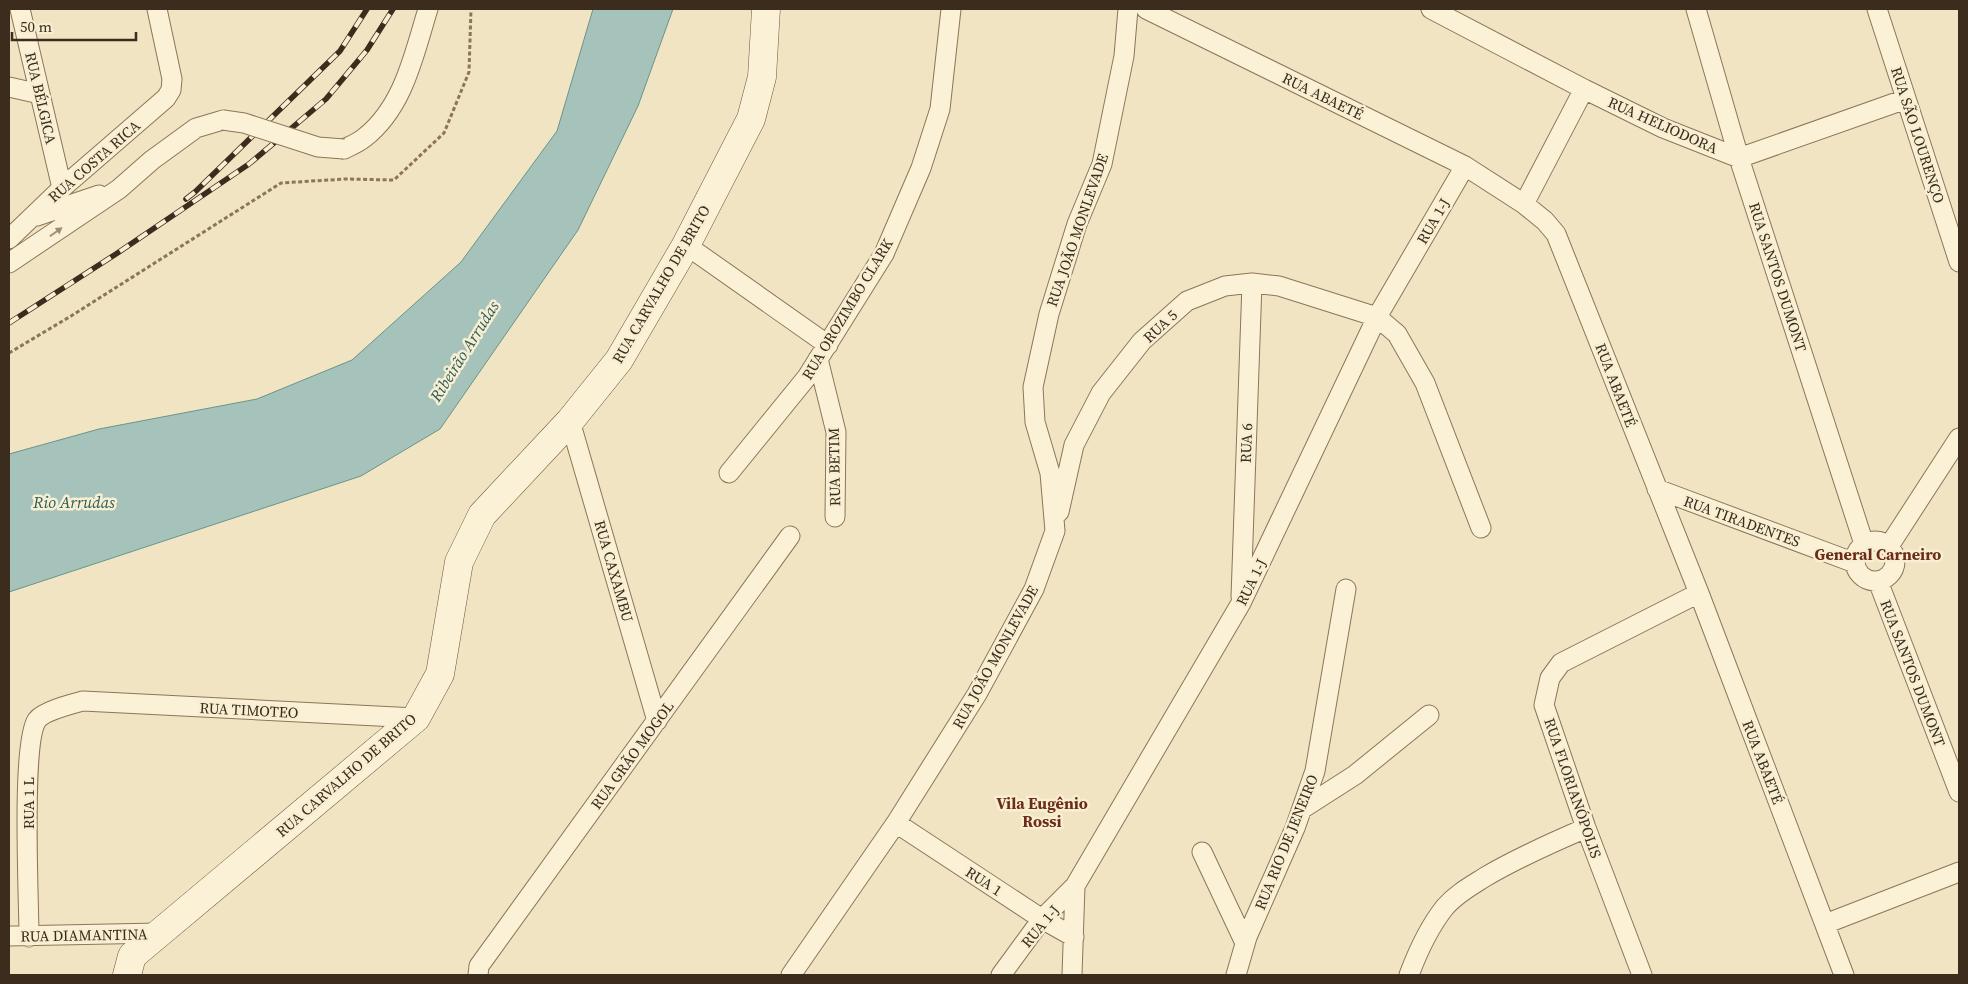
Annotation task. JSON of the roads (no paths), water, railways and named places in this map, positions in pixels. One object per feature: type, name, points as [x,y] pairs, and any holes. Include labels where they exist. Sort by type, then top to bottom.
[{"type":"street","name":"RUA BÉLGICA","points":[[20,9],[40,94],[59,190]]},
{"type":"street","name":"RUA COSTA RICA","points":[[9,239],[59,190],[166,98],[171,90],[172,80],[157,9]]},
{"type":"street","points":[[11,257],[119,189],[152,160],[196,128],[223,120],[244,123],[318,147],[344,149],[362,140],[378,126],[401,92],[428,9]]},
{"type":"street","name":"RUA CARVALHO DE BRITO","points":[[127,975],[132,956],[416,718],[440,674],[459,562],[482,515],[570,421],[620,360],[686,244],[751,119],[762,77],[766,9]]},
{"type":"street","name":"RUA OROZIMBO CLARK","points":[[729,473],[807,377],[884,254],[921,168],[940,109],[951,9]]},
{"type":"street","name":"RUA JOÃO MONLEVADE","points":[[791,975],[896,823],[977,694],[1034,589],[1055,531],[1050,473],[1035,422],[1033,386],[1049,314],[1076,224],[1102,164],[1124,56],[1128,9]]},
{"type":"street","name":"RUA ABAETÉ","points":[[1146,9],[1465,166],[1524,204],[1545,221],[1556,234],[1699,593],[1844,975]]},
{"type":"street","name":"RUA HELIODORA","points":[[1431,9],[1584,89],[1664,128],[1739,158]]},
{"type":"street","name":"RUA SANTOS DUMONT","points":[[1696,9],[1739,158],[1864,544]]},
{"type":"street","name":"RUA SÃO LOURENÇO","points":[[1877,9],[1959,262]]},
{"type":"street","points":[[9,87],[40,94]]},
{"type":"street","points":[[1524,204],[1584,89]]},
{"type":"street","points":[[1739,158],[1906,99]]},
{"type":"street","name":"RUA 1-J","points":[[1000,975],[1042,920],[1076,886],[1241,603],[1377,317],[1465,166]]},
{"type":"street","points":[[33,217],[119,189]]},
{"type":"street","points":[[59,190],[73,204]]},
{"type":"street","points":[[686,244],[823,352]]},
{"type":"street","name":"RUA 5","points":[[1055,531],[1074,445],[1101,393],[1142,341],[1187,301],[1225,286],[1252,283],[1279,286],[1377,317]]},
{"type":"street","name":"RUA 6","points":[[1241,603],[1252,283]]},
{"type":"street","points":[[1377,317],[1397,334],[1425,383],[1481,528]]},
{"type":"street","name":"RUA BETIM","points":[[823,352],[836,432],[836,518]]},
{"type":"street","name":"RUA CAXAMBU","points":[[570,421],[657,720]]},
{"type":"street","points":[[1889,546],[1959,438]]},
{"type":"street","name":"RUA TIRADENTES","points":[[1657,489],[1855,563]]},
{"type":"street","name":"RUA GRÃO MOGOL","points":[[474,972],[790,536]]},
{"type":"street","points":[[1877,541],[1889,546],[1895,557],[1894,570],[1885,579],[1878,581],[1865,579],[1855,563],[1857,552],[1864,544],[1877,541]]},
{"type":"street","name":"RUA SANTOS DUMONT","points":[[1878,581],[1959,792]]},
{"type":"street","name":"RUA RIO DE JENEIRO","points":[[1236,975],[1245,943],[1302,809],[1315,772],[1346,589]]},
{"type":"street","name":"RUA FLORIANÓPOLIS","points":[[1642,975],[1586,828],[1544,705],[1550,678],[1561,663],[1699,593]]},
{"type":"street","name":"RUA TIMOTEO","points":[[83,701],[416,718]]},
{"type":"street","name":"RUA 1 L","points":[[29,937],[28,810],[31,739],[38,719],[70,704],[83,701]]},
{"type":"street","points":[[1302,809],[1355,775],[1429,715]]},
{"type":"street","name":"RUA 1","points":[[896,823],[1042,920],[1074,937]]},
{"type":"street","points":[[1409,975],[1429,931],[1445,907],[1463,890],[1516,858],[1586,828]]},
{"type":"street","points":[[1202,852],[1245,943]]},
{"type":"street","points":[[1825,924],[1959,872]]},
{"type":"street","points":[[1072,975],[1076,886]]},
{"type":"street","name":"RUA DIAMANTINA","points":[[9,936],[160,933]]},
{"type":"water","name":"Rio Arrudas","points":[[593,9],[673,9],[638,106],[578,230],[440,429],[361,476],[9,592],[9,454],[99,429],[257,399],[352,360],[461,262],[557,131]]},
{"type":"railway","points":[[186,199],[340,51],[367,9]]},
{"type":"railway","points":[[9,323],[116,254],[249,164],[326,99],[367,50],[393,9]]},
{"type":"district","name":"General Carneiro","points":[[1878,554]]},
{"type":"district","name":"Vila Eugênio Rossi","points":[[1042,812]]},
{"type":"water label","name":"Ribeirão Arrudas","points":[[464,351]]}]
